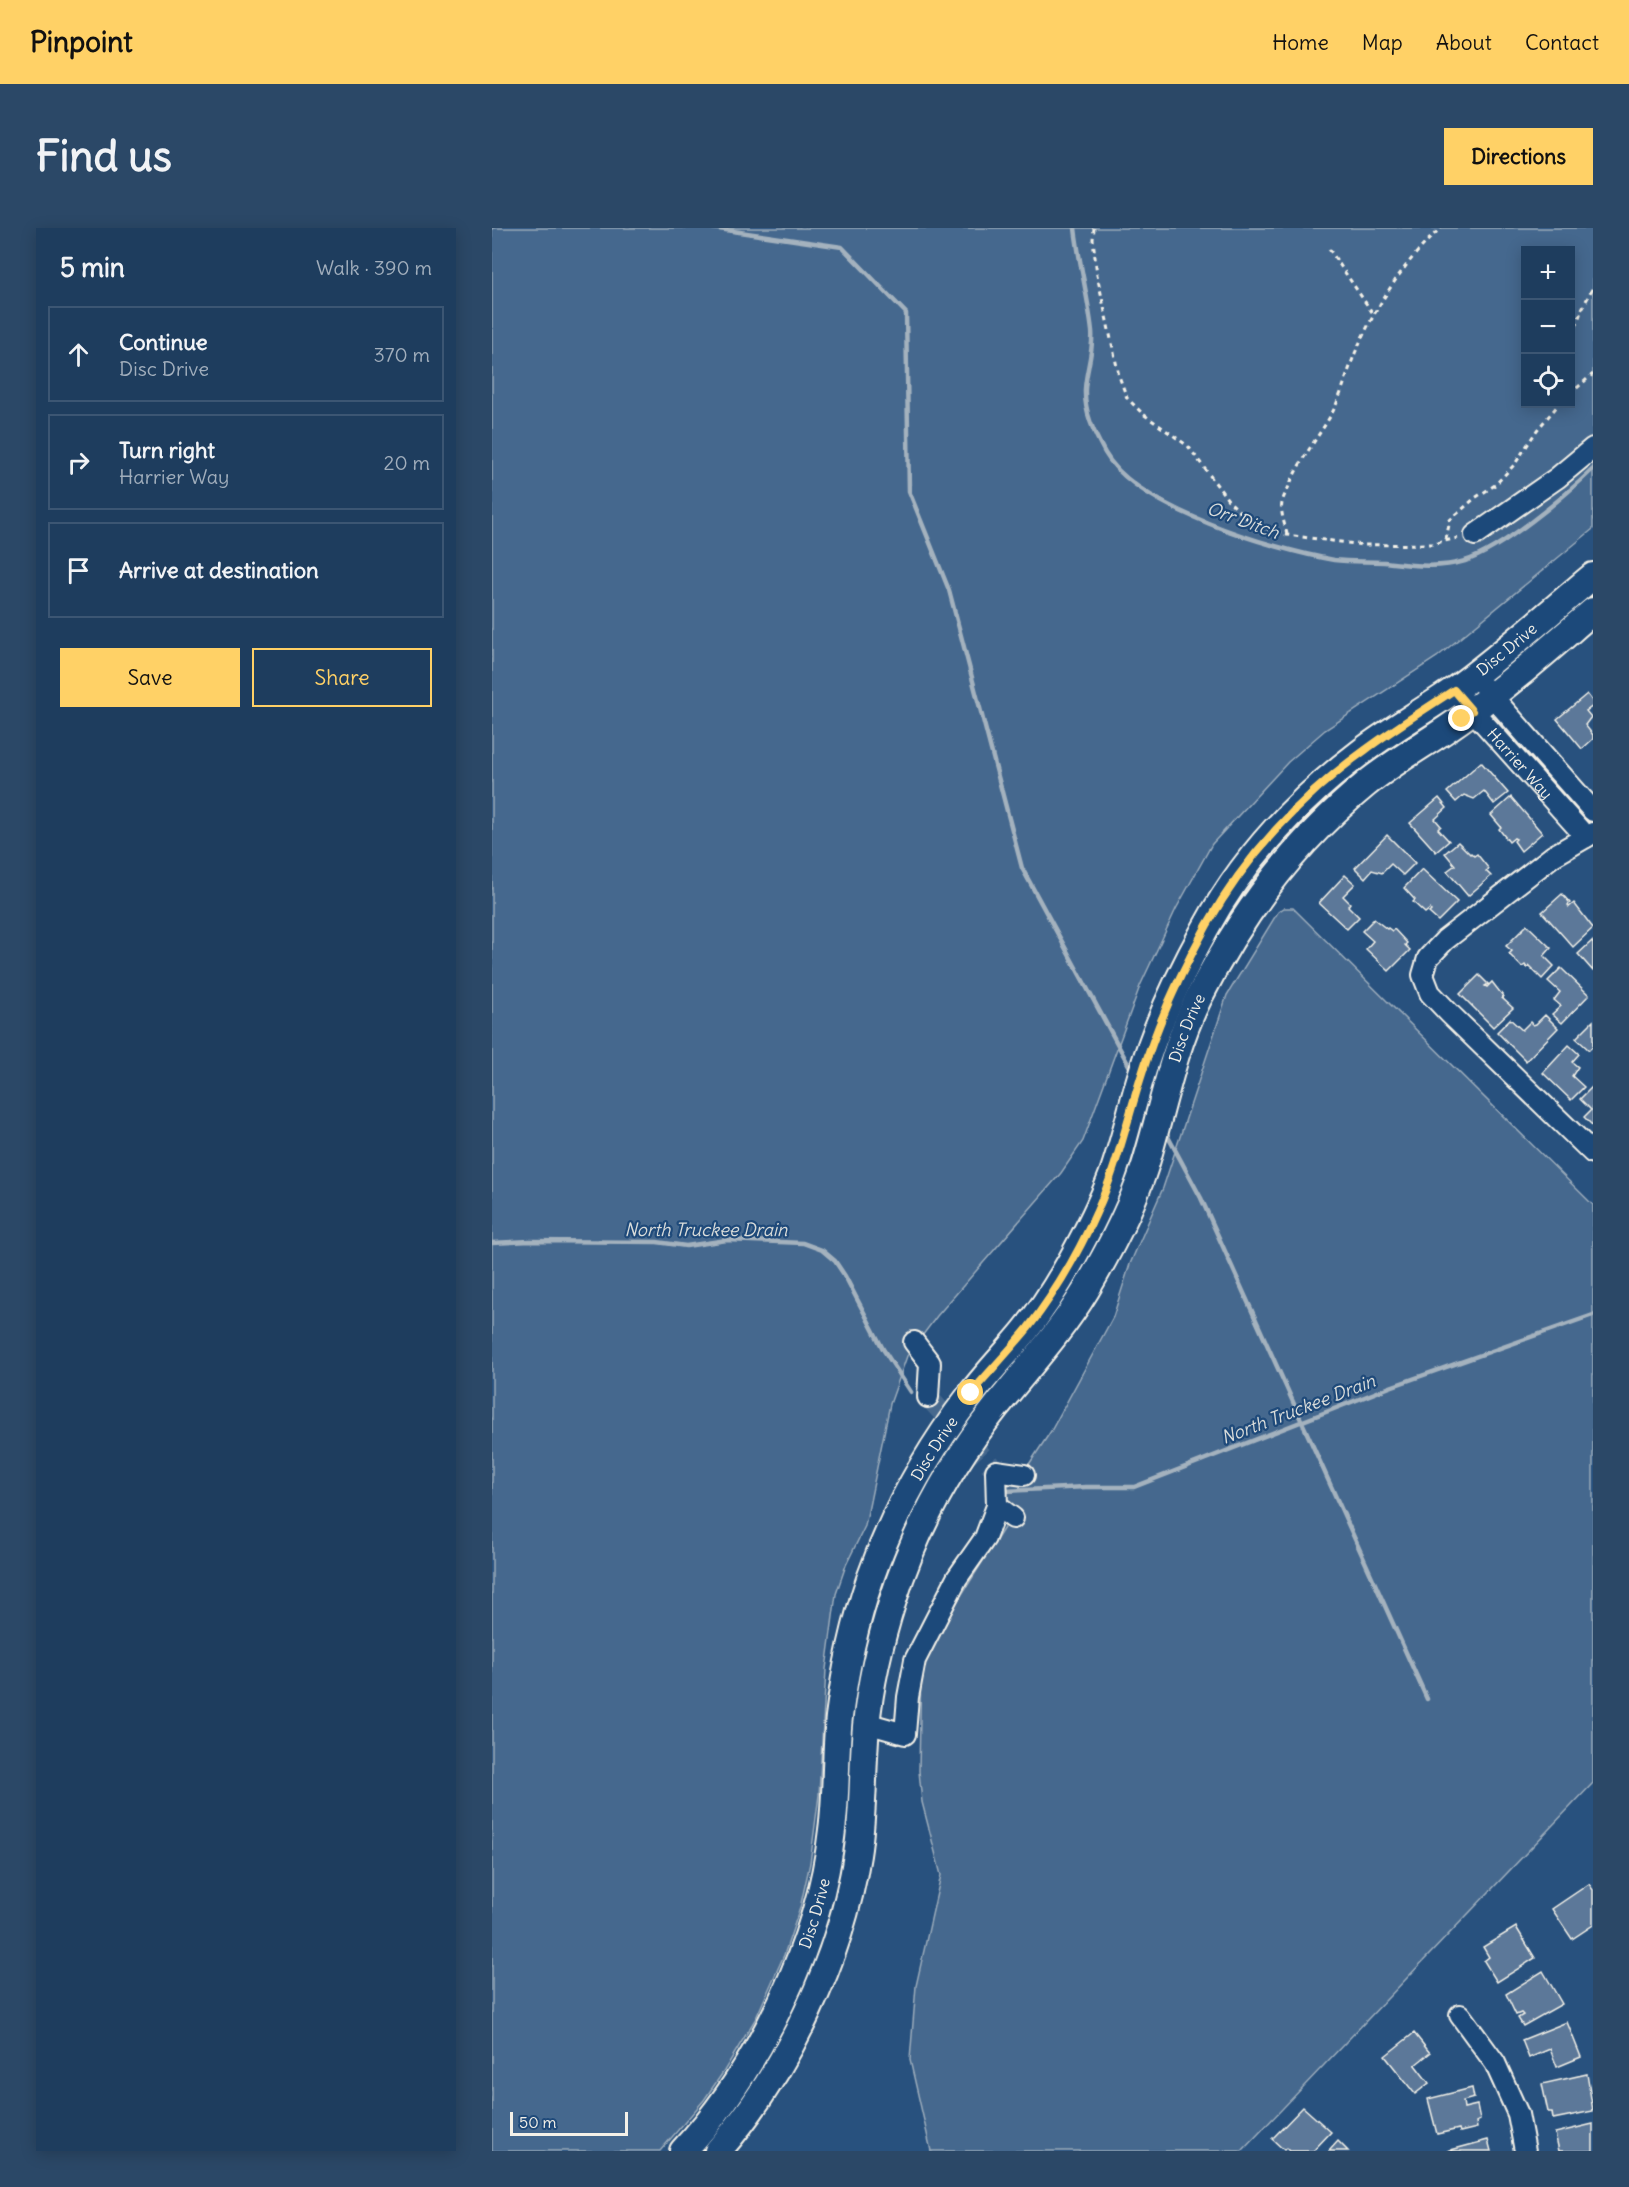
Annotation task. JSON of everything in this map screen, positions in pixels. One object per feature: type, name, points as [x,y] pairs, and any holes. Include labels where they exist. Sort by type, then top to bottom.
[{"type":"main road","name":"Disc Drive","points":[[683,2151],[736,2085],[779,2007],[819,1898],[832,1832],[839,1719],[850,1652],[869,1582],[885,1540],[925,1462],[956,1415],[971,1393],[1027,1329],[1070,1263],[1096,1213],[1112,1174],[1142,1074],[1164,1014],[1208,922],[1272,834],[1310,795],[1364,751],[1463,683],[1593,576]]},
{"type":"main road","name":"Disc Drive","points":[[718,2151],[758,2100],[780,2063],[814,1997],[827,1965],[857,1856],[866,1723],[880,1643],[908,1556],[924,1519],[971,1440],[1064,1323],[1102,1262],[1119,1229],[1143,1171],[1182,1040],[1195,1005],[1238,926],[1302,844],[1332,814],[1399,759],[1482,703],[1593,611]]},
{"type":"street","points":[[1474,535],[1557,478],[1593,448]]},
{"type":"street","name":"Harrier Way","points":[[1463,683],[1558,772],[1593,811]]},
{"type":"street","name":"Harrier Way","points":[[1482,703],[1541,787],[1589,835]]},
{"type":"street","points":[[1541,787],[1558,772]]},
{"type":"street","points":[[1589,835],[1553,856],[1445,940],[1428,958],[1423,975],[1430,993],[1593,1153]]},
{"type":"street","points":[[914,1342],[930,1363],[928,1397]]},
{"type":"street","points":[[866,1723],[905,1734],[908,1697],[915,1660],[957,1578],[985,1538],[997,1506],[996,1471],[1024,1475]]},
{"type":"street","points":[[997,1506],[1013,1518]]},
{"type":"street","points":[[1460,2016],[1495,2063],[1518,2114],[1525,2151]]},
{"type":"path","points":[[1094,228],[1097,275],[1119,376],[1127,398],[1143,414],[1188,446],[1228,500],[1245,517],[1265,529],[1287,535],[1362,545],[1432,544],[1446,539],[1474,535]]},
{"type":"path","points":[[1287,535],[1281,503],[1297,469],[1331,414],[1374,315],[1410,261],[1441,228]]},
{"type":"path","points":[[1329,249],[1374,315]]},
{"type":"path","points":[[1575,328],[1581,309],[1593,287]]},
{"type":"path","points":[[1575,390],[1593,374]]},
{"type":"path","points":[[1446,539],[1450,520],[1474,498],[1495,485],[1515,464],[1537,430],[1556,408]]},
{"type":"shaded area","points":[[492,228],[1593,228],[1593,529],[1437,657],[1325,730],[1288,762],[1212,844],[1176,909],[1140,986],[1083,1141],[1061,1173],[937,1316],[907,1356],[890,1404],[865,1526],[846,1565],[836,1594],[826,1669],[819,1795],[810,1863],[800,1908],[784,1955],[756,2018],[704,2100],[660,2151],[492,2151]]},
{"type":"shaded area","points":[[1284,908],[1293,908],[1593,1205],[1593,1783],[1242,2151],[931,2151],[910,2060],[916,1986],[941,1875],[922,1802],[919,1771],[921,1667],[947,1618],[1007,1523],[1004,1484],[1018,1481],[1051,1431],[1113,1317],[1130,1264],[1163,1188],[1227,995],[1278,912]]},
{"type":"building","points":[[1587,694],[1593,706],[1586,711],[1591,717],[1585,725],[1593,735],[1593,739],[1582,749],[1557,719]]},
{"type":"building","points":[[1481,762],[1508,793],[1494,804],[1484,791],[1474,799],[1464,795],[1456,802],[1447,792]]},
{"type":"building","points":[[1511,797],[1542,833],[1521,851],[1514,841],[1516,839],[1509,842],[1491,815]]},
{"type":"building","points":[[1439,798],[1447,808],[1435,819],[1441,826],[1438,829],[1449,841],[1436,852],[1410,823]]},
{"type":"building","points":[[1387,835],[1415,863],[1403,875],[1391,864],[1382,873],[1372,870],[1365,878],[1355,868]]},
{"type":"building","points":[[1458,842],[1470,854],[1474,856],[1477,854],[1489,869],[1486,871],[1491,876],[1468,896],[1447,871],[1455,865],[1445,853]]},
{"type":"building","points":[[1422,869],[1457,902],[1438,921],[1429,913],[1430,909],[1425,913],[1413,902],[1415,900],[1404,888]]},
{"type":"building","points":[[1345,875],[1355,884],[1343,896],[1350,903],[1348,906],[1359,917],[1347,929],[1319,903]]},
{"type":"building","points":[[1562,894],[1570,903],[1569,907],[1574,903],[1593,928],[1573,947],[1542,912]]},
{"type":"building","points":[[1374,919],[1387,929],[1392,931],[1394,929],[1407,943],[1405,945],[1410,950],[1389,971],[1366,949],[1373,941],[1362,931]]},
{"type":"building","points":[[1527,925],[1551,948],[1544,956],[1554,966],[1542,979],[1529,966],[1522,967],[1509,954],[1512,951],[1506,946]]},
{"type":"building","points":[[1592,941],[1593,943],[1593,971],[1578,954]]},
{"type":"building","points":[[1561,968],[1589,995],[1562,1023],[1552,1014],[1561,1006],[1554,1000],[1560,992],[1548,981]]},
{"type":"building","points":[[1479,975],[1488,984],[1485,986],[1487,987],[1492,982],[1503,996],[1502,998],[1513,1008],[1493,1027],[1460,994]]},
{"type":"building","points":[[1545,1015],[1558,1028],[1526,1061],[1497,1032],[1510,1019],[1522,1030],[1530,1022],[1533,1025],[1536,1024]]},
{"type":"building","points":[[1593,1021],[1593,1046],[1589,1050],[1576,1038]]},
{"type":"building","points":[[1569,1045],[1579,1054],[1572,1062],[1578,1067],[1572,1076],[1584,1087],[1571,1100],[1543,1073]]},
{"type":"building","points":[[1593,1086],[1593,1126],[1584,1117],[1591,1110],[1580,1099]]},
{"type":"building","points":[[1589,1884],[1593,1890],[1593,1925],[1572,1939],[1552,1909]]},
{"type":"building","points":[[1516,1927],[1535,1958],[1497,1982],[1484,1961],[1489,1957],[1483,1947]]},
{"type":"building","points":[[1543,1971],[1562,2004],[1523,2026],[1518,2018],[1523,2015],[1521,2013],[1516,2015],[1506,1994]]},
{"type":"building","points":[[1567,2022],[1581,2057],[1557,2067],[1550,2049],[1529,2058],[1522,2040]]},
{"type":"building","points":[[1414,2033],[1430,2053],[1415,2065],[1429,2083],[1415,2094],[1385,2056]]},
{"type":"building","points":[[1587,2074],[1593,2111],[1553,2119],[1552,2112],[1548,2112],[1542,2084]]},
{"type":"building","points":[[1472,2088],[1474,2098],[1463,2101],[1464,2108],[1477,2105],[1480,2120],[1476,2122],[1477,2128],[1437,2134],[1428,2099]]},
{"type":"building","points":[[1303,2107],[1331,2132],[1313,2151],[1289,2151],[1286,2148],[1284,2150],[1272,2139]]},
{"type":"building","points":[[1593,2124],[1593,2151],[1559,2151],[1555,2133]]},
{"type":"building","points":[[1488,2140],[1491,2151],[1447,2151]]},
{"type":"building","points":[[1338,2141],[1348,2151],[1329,2151]]},
{"type":"waterway","points":[[712,228],[842,247],[906,313],[909,491],[949,590],[1022,868],[1132,1071]]},
{"type":"waterway","name":"Orr Ditch","points":[[1075,228],[1092,331],[1085,389],[1090,422],[1105,453],[1122,473],[1146,492],[1175,509],[1243,536],[1308,555],[1346,561],[1424,566],[1445,565],[1465,561],[1497,546],[1550,507],[1593,469]]},
{"type":"waterway","points":[[1165,1131],[1201,1198],[1427,1699]]},
{"type":"waterway","name":"North Truckee Drain","points":[[492,1243],[657,1242],[686,1246],[727,1240],[803,1243],[822,1250],[835,1261],[883,1349],[911,1392]]},
{"type":"waterway","name":"North Truckee Drain","points":[[1006,1491],[1134,1487],[1390,1387],[1593,1315]]},
{"type":"tunnel","points":[[928,1397],[996,1471]]},
{"type":"route","points":[[971,1393],[1027,1329],[1048,1299],[1096,1213],[1112,1174],[1142,1074],[1164,1014],[1208,922],[1240,875],[1272,834],[1302,802],[1364,751],[1454,690],[1472,711],[1462,719]]}]
